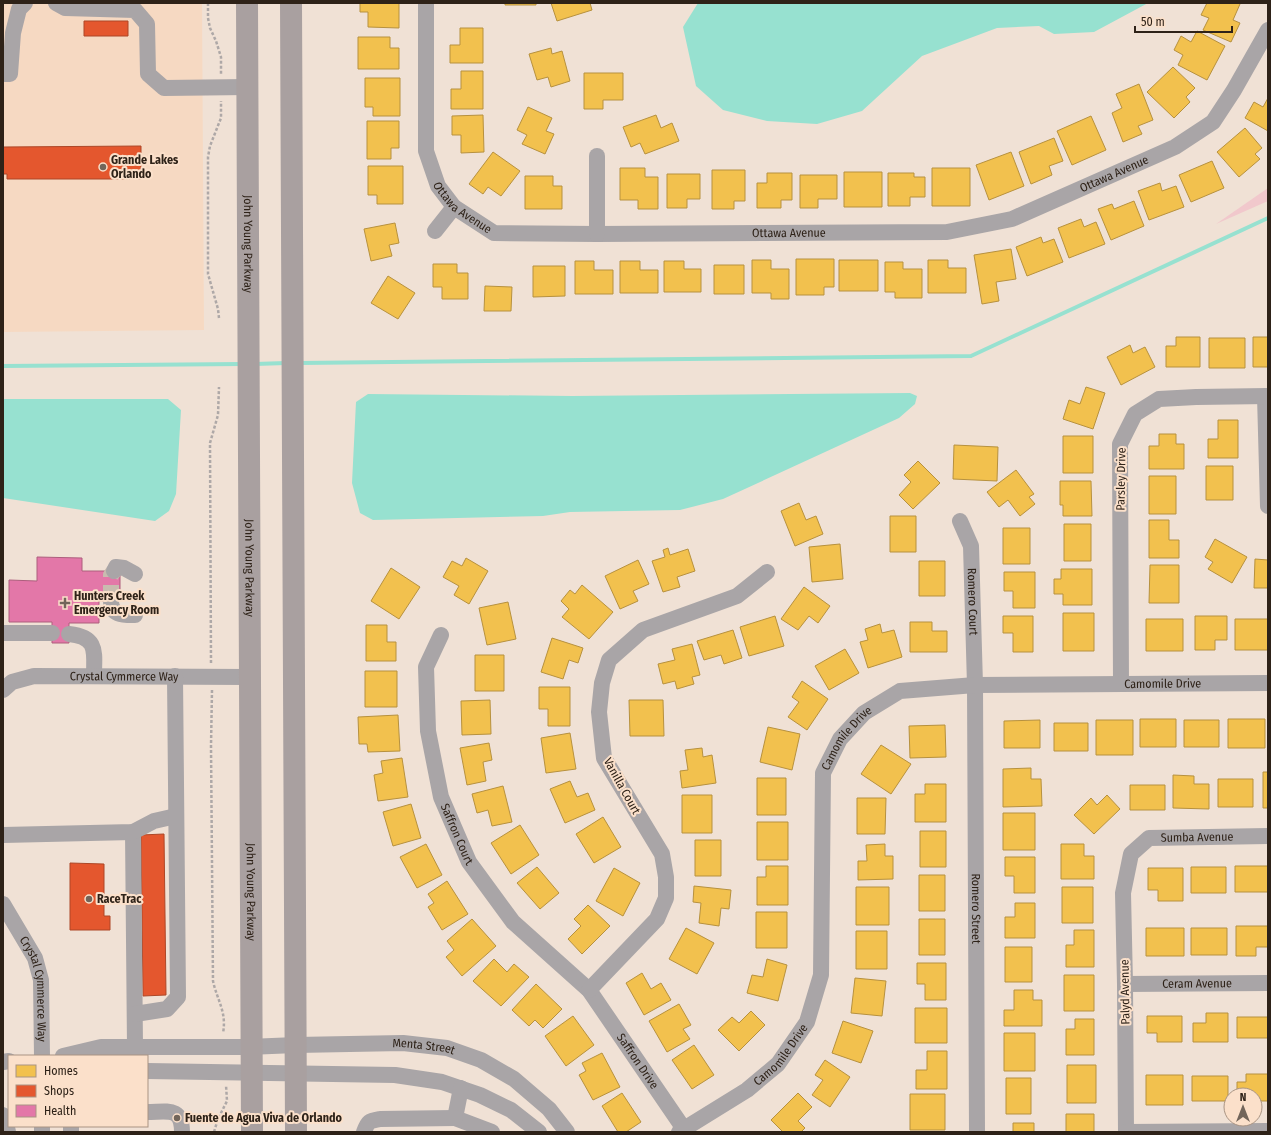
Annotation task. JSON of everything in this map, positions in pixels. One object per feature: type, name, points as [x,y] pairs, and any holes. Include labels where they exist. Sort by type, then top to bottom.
[{"type":"highway","name":"John Young Parkway","points":[[247,3],[252,1132]]},
{"type":"highway","points":[[291,3],[296,1132]]},
{"type":"street","points":[[3,74],[10,74],[13,33],[19,9],[25,3]]},
{"type":"street","points":[[56,3],[65,8],[135,10],[147,24],[148,74],[164,88],[247,87]]},
{"type":"street","name":"Ottawa Avenue","points":[[426,3],[426,151],[438,186],[454,207],[494,233],[597,234],[946,232],[1012,219],[1175,147],[1213,122],[1234,90],[1268,30]]},
{"type":"street","points":[[597,156],[597,234]]},
{"type":"street","points":[[435,231],[454,207]]},
{"type":"street","points":[[1266,396],[1268,506]]},
{"type":"street","name":"Parsley Drive","points":[[1121,684],[1120,444],[1135,414],[1159,399],[1266,396]]},
{"type":"street","name":"Romero Court","points":[[960,521],[971,546],[975,685]]},
{"type":"street","points":[[114,571],[116,567],[124,568],[135,574]]},
{"type":"street","name":"Vanilla Court","points":[[589,990],[657,918],[666,898],[666,877],[662,854],[604,758],[599,712],[602,683],[609,660],[643,630],[737,596],[767,572]]},
{"type":"street","points":[[111,601],[111,606],[114,611],[119,614],[135,615]]},
{"type":"street","points":[[3,633],[52,634]]},
{"type":"street","points":[[69,634],[78,634],[88,639],[93,646],[94,676]]},
{"type":"street","name":"Saffron Court","points":[[441,635],[426,667],[428,731],[441,797],[469,862],[513,922],[589,990]]},
{"type":"street","name":"Crystal Cymmerce Way","points":[[3,690],[12,682],[34,676],[249,677]]},
{"type":"street","points":[[135,1014],[167,1010],[178,997],[175,676]]},
{"type":"street","name":"Camomile Drive","points":[[683,1131],[747,1090],[778,1064],[807,1022],[821,975],[823,773],[840,739],[864,713],[900,691],[975,685],[1268,684]]},
{"type":"street","name":"Romero Street","points":[[975,685],[977,1132]]},
{"type":"street","points":[[3,835],[133,832],[154,820],[176,816]]},
{"type":"street","points":[[133,832],[135,1047]]},
{"type":"street","name":"Sumba Avenue","points":[[1131,854],[1149,838],[1268,836]]},
{"type":"street","name":"Palyd Avenue","points":[[1126,1132],[1123,894],[1131,854]]},
{"type":"street","name":"Crystal Cymmerce Way","points":[[3,904],[35,958],[41,980],[42,1055]]},
{"type":"street","name":"Ceram Avenue","points":[[1125,984],[1268,983]]},
{"type":"street","name":"Saffron Drive","points":[[589,990],[683,1131]]},
{"type":"street","name":"Menta Street","points":[[67,1055],[101,1047],[251,1047],[403,1043],[447,1048],[481,1060],[514,1079],[550,1109],[567,1132]]},
{"type":"street","points":[[148,1071],[395,1075],[442,1082],[480,1095],[511,1110],[539,1132]]},
{"type":"street","points":[[455,1118],[461,1088]]},
{"type":"street","points":[[148,1112],[172,1112],[180,1117],[182,1122],[182,1132]]},
{"type":"street","points":[[3,1115],[8,1132]]},
{"type":"street","points":[[364,1132],[366,1125],[370,1120],[455,1118],[492,1132]]},
{"type":"street","points":[[1126,1132],[1268,1131]]},
{"type":"path","points":[[208,3],[210,28],[221,57],[221,118],[210,146],[208,157],[208,274],[219,318]]},
{"type":"path","points":[[219,387],[218,415],[210,443],[212,677],[211,746],[213,981],[224,1018],[222,1033],[224,1035]]},
{"type":"path","points":[[214,1132],[218,1119],[227,1101],[226,1083]]},
{"type":"shaded area","name":"Grande Lakes Orlando","points":[[3,3],[202,3],[204,330],[3,332]]},
{"type":"shaded area","points":[[1268,188],[1268,201],[1216,224]]},
{"type":"water","points":[[698,3],[1148,3],[1094,32],[1054,34],[1039,26],[997,28],[922,56],[862,111],[817,124],[767,121],[723,110],[696,86],[683,27]]},
{"type":"water","points":[[910,393],[917,396],[915,404],[899,418],[723,499],[680,510],[570,512],[543,516],[373,520],[360,513],[352,483],[356,402],[368,394],[572,396]]},
{"type":"water","points":[[3,399],[168,399],[181,410],[176,494],[169,511],[155,521],[3,498]]},
{"type":"building: Homes","points":[[360,3],[399,3],[399,28],[368,27],[368,12],[360,12]]},
{"type":"building: Homes","points":[[505,3],[536,3],[536,5],[505,5]]},
{"type":"building: Homes","points":[[551,3],[590,3],[592,10],[557,21]]},
{"type":"building: Homes","points":[[1207,3],[1240,4],[1233,20],[1240,23],[1231,42],[1203,30],[1209,18],[1201,15]]},
{"type":"building: Homes","points":[[460,28],[483,28],[483,63],[450,63],[450,45],[460,45]]},
{"type":"building: Homes","points":[[1197,31],[1225,46],[1207,80],[1178,65],[1183,55],[1174,50],[1181,36],[1191,42]]},
{"type":"building: Homes","points":[[358,37],[390,37],[390,48],[399,48],[399,69],[358,69]]},
{"type":"building: Homes","points":[[551,48],[552,54],[562,51],[570,81],[551,87],[548,77],[537,80],[529,54]]},
{"type":"building: Homes","points":[[1173,67],[1195,88],[1186,97],[1190,102],[1174,118],[1147,92]]},
{"type":"building: Homes","points":[[461,71],[483,71],[483,109],[451,109],[451,89],[461,89]]},
{"type":"building: Homes","points":[[584,73],[623,73],[623,100],[603,100],[603,109],[584,109]]},
{"type":"building: Homes","points":[[365,78],[400,78],[400,116],[373,116],[373,107],[365,107]]},
{"type":"building: Homes","points":[[1139,84],[1153,120],[1138,126],[1142,134],[1123,142],[1112,113],[1122,108],[1116,94]]},
{"type":"building: Homes","points":[[1268,98],[1268,131],[1245,118],[1254,102],[1263,107]]},
{"type":"building: Homes","points":[[528,107],[552,118],[546,131],[554,134],[545,154],[522,144],[527,135],[517,130]]},
{"type":"building: Homes","points":[[483,115],[484,152],[461,153],[461,135],[452,135],[452,116]]},
{"type":"building: Homes","points":[[656,115],[661,128],[672,123],[679,141],[645,154],[640,143],[631,147],[623,127]]},
{"type":"building: Homes","points":[[1091,116],[1106,150],[1072,165],[1057,131]]},
{"type":"building: Homes","points":[[367,121],[399,121],[399,148],[391,148],[391,159],[367,159]]},
{"type":"building: Homes","points":[[1245,128],[1262,148],[1255,154],[1260,159],[1239,177],[1217,152]]},
{"type":"building: Homes","points":[[1054,138],[1063,161],[1049,166],[1052,175],[1031,184],[1019,152]]},
{"type":"building: Homes","points":[[493,152],[520,171],[501,196],[488,187],[483,194],[469,184]]},
{"type":"building: Homes","points":[[1011,152],[1024,186],[989,200],[976,165]]},
{"type":"building: Homes","points":[[1212,161],[1224,188],[1191,202],[1179,175]]},
{"type":"building: Homes","points":[[368,166],[403,166],[403,204],[377,204],[377,195],[368,195]]},
{"type":"building: Homes","points":[[620,168],[645,168],[645,177],[658,177],[658,209],[638,209],[638,200],[620,200]]},
{"type":"building: Homes","points":[[932,168],[970,168],[970,206],[932,206]]},
{"type":"building: Homes","points":[[712,170],[745,170],[745,201],[734,201],[734,209],[712,209]]},
{"type":"building: Homes","points":[[844,172],[882,172],[882,207],[844,207]]},
{"type":"building: Homes","points":[[767,173],[792,173],[792,200],[781,200],[781,208],[757,208],[757,183],[767,183]]},
{"type":"building: Homes","points":[[888,173],[914,173],[914,177],[925,177],[925,197],[910,197],[910,206],[888,206]]},
{"type":"building: Homes","points":[[667,174],[700,174],[700,199],[687,199],[687,208],[667,208]]},
{"type":"building: Homes","points":[[800,175],[837,175],[837,199],[818,199],[818,208],[800,208]]},
{"type":"building: Homes","points":[[525,176],[553,176],[553,186],[562,186],[562,209],[525,209]]},
{"type":"building: Homes","points":[[1160,183],[1162,191],[1176,186],[1184,207],[1149,220],[1138,191]]},
{"type":"building: Homes","points":[[1134,201],[1144,226],[1111,240],[1098,209],[1112,204],[1114,209]]},
{"type":"building: Homes","points":[[1081,219],[1084,227],[1096,222],[1105,244],[1069,258],[1058,228]]},
{"type":"building: Homes","points":[[395,223],[399,243],[389,245],[392,256],[371,261],[364,229]]},
{"type":"building: Homes","points":[[1041,237],[1043,243],[1054,239],[1063,262],[1027,276],[1016,247]]},
{"type":"building: Homes","points":[[1011,249],[1016,279],[996,282],[999,301],[982,304],[974,255]]},
{"type":"building: Homes","points":[[796,259],[834,259],[834,287],[824,287],[824,295],[796,295]]},
{"type":"building: Homes","points":[[752,260],[771,260],[771,269],[789,269],[789,299],[771,299],[771,293],[752,293]]},
{"type":"building: Homes","points":[[839,260],[878,260],[878,291],[839,291]]},
{"type":"building: Homes","points":[[928,260],[948,260],[948,268],[966,268],[966,293],[928,293]]},
{"type":"building: Homes","points":[[575,261],[594,261],[594,270],[613,270],[613,294],[575,294]]},
{"type":"building: Homes","points":[[620,261],[640,261],[640,270],[658,270],[658,293],[620,293]]},
{"type":"building: Homes","points":[[664,261],[684,261],[684,269],[701,269],[701,292],[664,292]]},
{"type":"building: Homes","points":[[885,262],[903,262],[903,269],[922,269],[922,298],[895,298],[895,292],[885,292]]},
{"type":"building: Homes","points":[[433,264],[457,264],[457,273],[468,273],[468,299],[442,299],[442,287],[433,287]]},
{"type":"building: Homes","points":[[714,265],[744,265],[744,294],[714,294]]},
{"type":"building: Homes","points":[[533,266],[565,266],[565,296],[533,297]]},
{"type":"building: Homes","points":[[388,276],[415,293],[398,319],[371,303]]},
{"type":"building: Homes","points":[[485,286],[512,287],[511,311],[484,311]]},
{"type":"building: Homes","points":[[1176,337],[1200,337],[1200,367],[1166,367],[1166,346],[1176,346]]},
{"type":"building: Homes","points":[[1253,337],[1268,337],[1268,367],[1253,367]]},
{"type":"building: Homes","points":[[1209,338],[1245,338],[1245,368],[1209,368]]},
{"type":"building: Homes","points":[[1130,345],[1133,353],[1145,347],[1155,367],[1121,385],[1107,357]]},
{"type":"building: Homes","points":[[1086,387],[1105,393],[1093,429],[1063,419],[1069,400],[1080,404]]},
{"type":"building: Homes","points":[[1218,420],[1238,420],[1238,458],[1208,458],[1208,439],[1218,439]]},
{"type":"building: Homes","points":[[1159,434],[1176,434],[1176,444],[1184,444],[1184,469],[1149,469],[1149,446],[1159,446]]},
{"type":"building: Homes","points":[[1063,436],[1093,436],[1093,473],[1063,473]]},
{"type":"building: Homes","points":[[954,445],[998,447],[997,481],[953,479]]},
{"type":"building: Homes","points":[[918,461],[940,483],[913,509],[899,495],[911,482],[904,475]]},
{"type":"building: Homes","points":[[1206,466],[1233,466],[1233,500],[1206,500]]},
{"type":"building: Homes","points":[[1016,470],[1034,494],[1029,497],[1035,504],[1020,516],[1008,500],[999,507],[987,492]]},
{"type":"building: Homes","points":[[1149,476],[1176,476],[1176,514],[1149,514]]},
{"type":"building: Homes","points":[[1060,481],[1091,481],[1092,516],[1063,516],[1063,505],[1060,505]]},
{"type":"building: Homes","points":[[799,503],[806,520],[816,516],[823,534],[795,546],[781,511]]},
{"type":"building: Homes","points":[[890,516],[916,516],[916,552],[890,552]]},
{"type":"building: Homes","points":[[1149,520],[1169,520],[1169,540],[1179,540],[1179,558],[1149,558]]},
{"type":"building: Homes","points":[[1064,524],[1091,524],[1091,561],[1064,561]]},
{"type":"building: Homes","points":[[1003,528],[1030,528],[1030,564],[1003,564]]},
{"type":"building: Homes","points":[[1215,539],[1247,557],[1232,583],[1208,569],[1213,562],[1205,557]]},
{"type":"building: Homes","points":[[840,544],[843,579],[812,582],[809,547]]},
{"type":"building: Homes","points":[[668,548],[670,555],[688,549],[695,571],[677,577],[680,587],[663,592],[652,561],[665,557],[663,550]]},
{"type":"building: Homes","points":[[466,558],[488,571],[469,604],[454,595],[459,586],[443,577],[452,561],[462,566]]},
{"type":"building: Homes","points":[[1255,559],[1268,560],[1268,588],[1254,588]]},
{"type":"building: Homes","points":[[638,560],[649,584],[633,591],[638,601],[620,609],[605,576]]},
{"type":"building: Homes","points":[[919,561],[945,561],[945,596],[919,596]]},
{"type":"building: Homes","points":[[1150,565],[1179,565],[1179,603],[1149,603]]},
{"type":"building: Homes","points":[[391,568],[420,587],[399,619],[371,601]]},
{"type":"building: Homes","points":[[1061,569],[1092,569],[1092,605],[1063,605],[1063,594],[1054,594],[1054,579],[1061,579]]},
{"type":"building: Homes","points":[[1004,572],[1035,572],[1035,608],[1013,608],[1013,591],[1004,591]]},
{"type":"building: Homes","points":[[582,585],[613,612],[589,639],[562,617],[569,609],[561,601],[570,590],[575,594]]},
{"type":"building: Homes","points":[[804,587],[830,606],[818,623],[809,616],[798,630],[781,619]]},
{"type":"building: Homes","points":[[508,602],[516,639],[487,645],[479,608]]},
{"type":"building: Homes","points":[[1063,613],[1094,613],[1094,651],[1063,651]]},
{"type":"building: Homes","points":[[775,616],[784,646],[749,656],[740,627]]},
{"type":"building: Homes","points":[[1003,616],[1033,616],[1033,652],[1013,652],[1013,633],[1003,633]]},
{"type":"building: Homes","points":[[1195,616],[1227,616],[1227,640],[1215,640],[1215,650],[1195,650]]},
{"type":"building: Homes","points":[[1146,619],[1183,619],[1183,651],[1146,651]]},
{"type":"building: Homes","points":[[1235,619],[1268,619],[1268,650],[1235,650]]},
{"type":"building: Homes","points":[[910,622],[932,622],[932,631],[947,631],[947,652],[910,652]]},
{"type":"building: Homes","points":[[880,624],[882,633],[894,630],[902,657],[868,668],[860,642],[868,640],[865,629]]},
{"type":"building: Homes","points":[[366,625],[387,625],[387,642],[396,642],[396,661],[366,661]]},
{"type":"building: Homes","points":[[733,630],[742,658],[724,664],[721,655],[704,660],[697,641]]},
{"type":"building: Homes","points":[[552,638],[583,648],[578,663],[569,660],[563,679],[541,672]]},
{"type":"building: Homes","points":[[692,644],[700,675],[692,677],[694,684],[677,689],[675,681],[663,684],[658,664],[675,660],[672,649]]},
{"type":"building: Homes","points":[[845,649],[859,673],[829,690],[815,666]]},
{"type":"building: Homes","points":[[475,655],[504,655],[504,691],[475,691]]},
{"type":"building: Homes","points":[[365,671],[397,671],[397,707],[365,707]]},
{"type":"building: Homes","points":[[802,681],[828,699],[807,730],[788,717],[799,702],[792,697]]},
{"type":"building: Homes","points":[[539,687],[570,687],[570,726],[548,726],[548,709],[539,709]]},
{"type":"building: Homes","points":[[490,700],[491,734],[462,735],[461,701]]},
{"type":"building: Homes","points":[[629,700],[663,700],[664,736],[630,736]]},
{"type":"building: Homes","points":[[398,715],[400,751],[368,752],[367,744],[359,744],[358,717]]},
{"type":"building: Homes","points":[[1140,719],[1176,719],[1176,747],[1140,747]]},
{"type":"building: Homes","points":[[1228,719],[1265,719],[1265,748],[1228,748]]},
{"type":"building: Homes","points":[[1040,720],[1040,748],[1004,748],[1004,721]]},
{"type":"building: Homes","points":[[1096,720],[1133,720],[1133,755],[1096,755]]},
{"type":"building: Homes","points":[[1184,720],[1219,720],[1219,747],[1184,747]]},
{"type":"building: Homes","points":[[1054,723],[1088,723],[1088,751],[1054,751]]},
{"type":"building: Homes","points":[[945,725],[946,757],[910,758],[909,726]]},
{"type":"building: Homes","points":[[768,727],[800,734],[792,770],[760,762]]},
{"type":"building: Homes","points":[[570,733],[576,769],[546,773],[541,738]]},
{"type":"building: Homes","points":[[489,743],[492,760],[483,762],[486,781],[467,785],[460,748]]},
{"type":"building: Homes","points":[[881,745],[911,764],[891,794],[861,774]]},
{"type":"building: Homes","points":[[702,748],[703,757],[712,755],[716,783],[682,788],[680,771],[688,770],[685,750]]},
{"type":"building: Homes","points":[[402,758],[408,797],[378,801],[374,775],[383,773],[381,761]]},
{"type":"building: Homes","points":[[1031,768],[1031,779],[1041,779],[1042,806],[1003,807],[1003,769]]},
{"type":"building: Homes","points":[[1263,772],[1268,772],[1268,808],[1263,808]]},
{"type":"building: Homes","points":[[1173,775],[1194,776],[1194,784],[1209,784],[1209,809],[1173,808]]},
{"type":"building: Homes","points":[[757,778],[786,778],[786,815],[757,815]]},
{"type":"building: Homes","points":[[1218,779],[1253,779],[1253,807],[1218,807]]},
{"type":"building: Homes","points":[[570,781],[577,797],[588,793],[595,810],[565,823],[550,789]]},
{"type":"building: Homes","points":[[925,784],[946,784],[946,822],[915,822],[915,794],[925,794]]},
{"type":"building: Homes","points":[[1130,785],[1165,785],[1165,810],[1130,810]]},
{"type":"building: Homes","points":[[503,786],[512,822],[492,826],[488,810],[477,813],[472,794]]},
{"type":"building: Homes","points":[[682,795],[712,795],[712,833],[682,833]]},
{"type":"building: Homes","points":[[1107,795],[1120,809],[1094,834],[1074,815],[1091,798],[1097,805]]},
{"type":"building: Homes","points":[[857,798],[886,798],[885,834],[857,834]]},
{"type":"building: Homes","points":[[411,804],[421,838],[393,846],[383,812]]},
{"type":"building: Homes","points":[[1003,813],[1035,813],[1035,850],[1003,850]]},
{"type":"building: Homes","points":[[603,817],[621,847],[594,863],[576,834]]},
{"type":"building: Homes","points":[[757,822],[788,822],[788,860],[757,860]]},
{"type":"building: Homes","points":[[520,825],[539,855],[511,874],[491,843]]},
{"type":"building: Homes","points":[[920,831],[946,831],[946,867],[920,867]]},
{"type":"building: Homes","points":[[695,840],[721,840],[721,876],[695,876]]},
{"type":"building: Homes","points":[[426,844],[442,875],[417,888],[400,857]]},
{"type":"building: Homes","points":[[885,844],[885,856],[893,856],[893,879],[858,880],[858,861],[867,861],[866,845]]},
{"type":"building: Homes","points":[[1061,844],[1084,844],[1084,856],[1094,856],[1094,879],[1061,879]]},
{"type":"building: Homes","points":[[1005,857],[1035,857],[1035,893],[1014,893],[1014,876],[1005,876]]},
{"type":"building: Homes","points":[[766,866],[788,866],[788,905],[757,905],[757,877],[766,877]]},
{"type":"building: Homes","points":[[1235,866],[1268,866],[1268,892],[1235,892]]},
{"type":"building: Homes","points":[[537,867],[559,893],[540,909],[517,883]]},
{"type":"building: Homes","points":[[1191,867],[1226,867],[1226,893],[1191,893]]},
{"type":"building: Homes","points":[[614,868],[640,883],[623,916],[596,901]]},
{"type":"building: Homes","points":[[1148,868],[1183,868],[1183,901],[1158,901],[1158,890],[1148,890]]},
{"type":"building: Homes","points":[[919,875],[945,875],[945,911],[919,911]]},
{"type":"building: Homes","points":[[447,881],[468,914],[442,930],[428,907],[434,903],[428,894]]},
{"type":"building: Homes","points":[[694,886],[731,890],[729,909],[721,908],[719,926],[699,923],[701,903],[693,902]]},
{"type":"building: Homes","points":[[856,887],[889,887],[889,925],[856,925]]},
{"type":"building: Homes","points":[[1062,887],[1093,887],[1093,923],[1062,923]]},
{"type":"building: Homes","points":[[1015,903],[1035,903],[1035,938],[1005,938],[1005,917],[1015,917]]},
{"type":"building: Homes","points":[[588,905],[610,926],[582,954],[568,939],[581,926],[574,919]]},
{"type":"building: Homes","points":[[756,912],[787,912],[787,948],[756,948]]},
{"type":"building: Homes","points":[[472,919],[496,946],[462,976],[446,957],[454,950],[447,941]]},
{"type":"building: Homes","points":[[919,919],[945,919],[945,955],[919,955]]},
{"type":"building: Homes","points":[[1236,926],[1268,926],[1268,947],[1256,947],[1256,956],[1236,956]]},
{"type":"building: Homes","points":[[686,928],[714,943],[697,974],[669,959]]},
{"type":"building: Homes","points":[[1146,928],[1184,928],[1184,956],[1146,956]]},
{"type":"building: Homes","points":[[1191,928],[1227,928],[1227,955],[1191,955]]},
{"type":"building: Homes","points":[[1074,930],[1094,930],[1094,967],[1066,967],[1066,945],[1074,945]]},
{"type":"building: Homes","points":[[856,931],[887,931],[887,969],[856,969]]},
{"type":"building: Homes","points":[[1005,947],[1032,947],[1032,982],[1005,982]]},
{"type":"building: Homes","points":[[494,959],[507,972],[514,964],[529,977],[501,1006],[473,981]]},
{"type":"building: Homes","points":[[767,959],[787,965],[778,1001],[747,993],[752,975],[763,977]]},
{"type":"building: Homes","points":[[917,963],[946,963],[946,1000],[925,1000],[925,984],[917,984]]},
{"type":"building: Homes","points":[[642,973],[651,989],[661,983],[671,1000],[644,1015],[626,983]]},
{"type":"building: Homes","points":[[1064,975],[1094,975],[1094,1011],[1064,1011]]},
{"type":"building: Homes","points":[[855,978],[886,981],[882,1016],[851,1013]]},
{"type":"building: Homes","points":[[536,984],[562,1009],[543,1028],[535,1020],[529,1026],[512,1010]]},
{"type":"building: Homes","points":[[1014,990],[1033,990],[1033,1000],[1042,1000],[1042,1026],[1004,1026],[1004,1010],[1014,1010]]},
{"type":"building: Homes","points":[[679,1004],[691,1025],[683,1029],[690,1039],[667,1052],[649,1021]]},
{"type":"building: Homes","points":[[915,1008],[947,1008],[947,1043],[915,1043]]},
{"type":"building: Homes","points":[[751,1011],[765,1025],[739,1051],[718,1030],[732,1017],[739,1023]]},
{"type":"building: Homes","points":[[1206,1013],[1228,1013],[1228,1042],[1193,1042],[1193,1023],[1206,1023]]},
{"type":"building: Homes","points":[[573,1016],[594,1045],[566,1066],[545,1036]]},
{"type":"building: Homes","points":[[1147,1016],[1182,1016],[1182,1042],[1157,1042],[1157,1033],[1147,1033]]},
{"type":"building: Homes","points":[[1237,1017],[1268,1017],[1268,1038],[1237,1038]]},
{"type":"building: Homes","points":[[1075,1019],[1094,1019],[1094,1055],[1066,1055],[1066,1029],[1075,1029]]},
{"type":"building: Homes","points":[[843,1021],[873,1031],[861,1063],[832,1053]]},
{"type":"building: Homes","points":[[1004,1033],[1035,1033],[1035,1071],[1004,1071]]},
{"type":"building: Homes","points":[[694,1045],[714,1075],[692,1089],[672,1060]]},
{"type":"building: Homes","points":[[927,1051],[947,1051],[947,1089],[916,1089],[916,1070],[927,1070]]},
{"type":"building: Homes","points":[[602,1053],[620,1087],[593,1100],[579,1075],[586,1071],[582,1063]]},
{"type":"building: Homes","points":[[825,1060],[850,1077],[830,1107],[812,1095],[823,1080],[815,1075]]},
{"type":"building: Homes","points":[[1067,1065],[1096,1065],[1096,1103],[1067,1103]]},
{"type":"building: Homes","points":[[1246,1074],[1268,1074],[1268,1101],[1263,1101],[1263,1087],[1237,1087],[1237,1082],[1246,1082]]},
{"type":"building: Homes","points":[[1146,1075],[1183,1075],[1183,1105],[1146,1105]]},
{"type":"building: Homes","points":[[1192,1076],[1228,1076],[1228,1087],[1223,1087],[1223,1101],[1192,1101]]},
{"type":"building: Homes","points":[[1006,1078],[1031,1078],[1031,1114],[1006,1114]]},
{"type":"building: Homes","points":[[622,1093],[641,1122],[626,1132],[618,1132],[602,1106]]},
{"type":"building: Homes","points":[[798,1093],[812,1107],[798,1121],[805,1128],[801,1132],[783,1132],[771,1120]]},
{"type":"building: Homes","points":[[910,1094],[945,1094],[945,1130],[910,1130]]},
{"type":"building: Homes","points":[[1066,1114],[1094,1114],[1094,1132],[1066,1132]]},
{"type":"building: Homes","points":[[1013,1123],[1034,1123],[1034,1132],[1013,1132]]},
{"type":"building: Shops","points":[[84,21],[128,21],[128,36],[84,36]]},
{"type":"building: Shops","points":[[141,146],[141,179],[7,179],[7,174],[3,174],[3,147]]},
{"type":"building: Shops","points":[[164,834],[166,995],[143,996],[141,835]]},
{"type":"building: Shops","points":[[70,863],[104,864],[104,916],[110,916],[110,930],[70,930]]},
{"type":"building: Health","points":[[37,557],[82,558],[82,571],[120,571],[120,601],[99,601],[99,623],[69,623],[69,643],[52,643],[52,622],[9,622],[9,580],[37,581]]},
{"type":"waterway","points":[[299,363],[971,356],[1268,218]]},
{"type":"waterway","points":[[255,364],[286,363]]},
{"type":"waterway","points":[[3,366],[242,364]]},
{"type":"tunnel","points":[[111,601],[111,575],[114,571]]},
{"type":"place","name":"Grande Lakes Orlando","points":[[103,167]]},
{"type":"place","name":"Hunters Creek Emergency Room","points":[[65,603]]},
{"type":"place","name":"RaceTrac","points":[[89,899]]},
{"type":"place","name":"Fuente de Agua Viva de Orlando","points":[[177,1118]]}]
